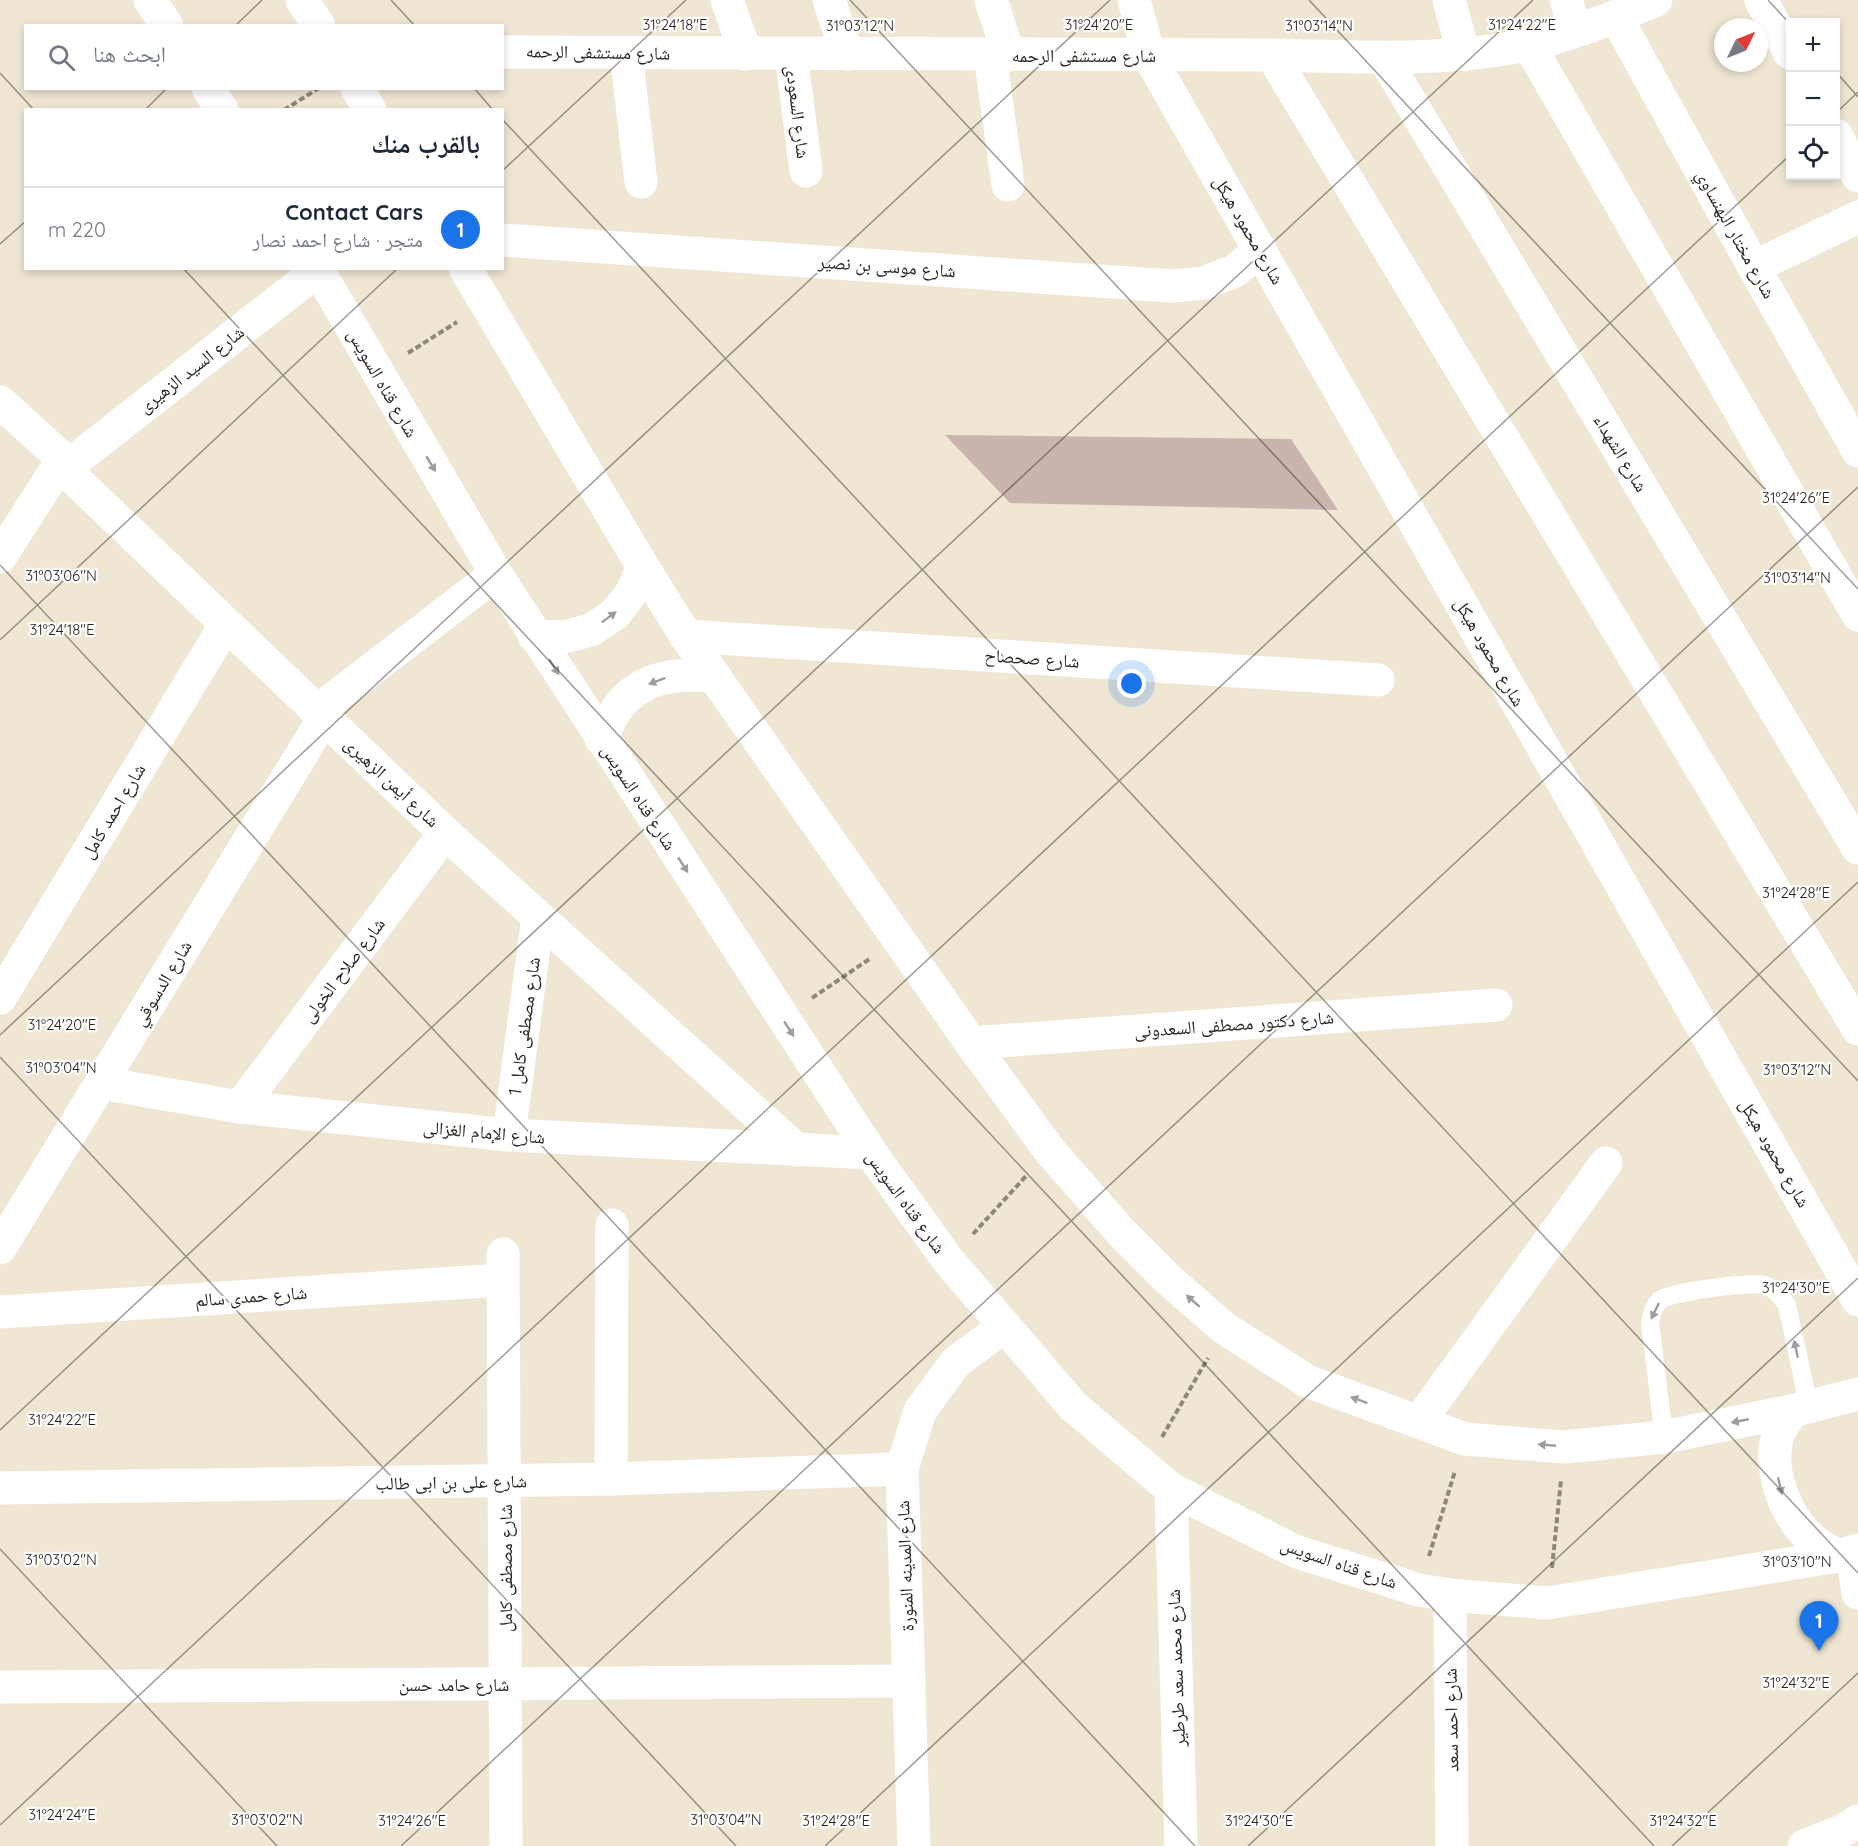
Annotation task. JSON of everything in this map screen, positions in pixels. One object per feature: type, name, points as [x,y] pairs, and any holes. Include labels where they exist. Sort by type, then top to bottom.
[{"type":"street","points":[[150,0],[166,24]]},
{"type":"street","points":[[302,0],[318,24]]},
{"type":"street","points":[[727,0],[746,54]]},
{"type":"street","points":[[829,0],[847,54]]},
{"type":"street","points":[[991,0],[999,55],[1008,185]]},
{"type":"street","name":"شارع محمود هيكل","points":[[1134,0],[1149,56],[1858,1300]]},
{"type":"street","points":[[1449,0],[1464,55]]},
{"type":"street","name":"شارع مستشفى الرحمه","points":[[504,52],[1272,55],[1384,58],[1464,55],[1528,45],[1570,15],[1616,16],[1656,0]]},
{"type":"street","points":[[1761,0],[1786,44]]},
{"type":"street","name":"شارع مختار البهنساوي","points":[[1616,16],[1858,451]]},
{"type":"street","points":[[1528,45],[1858,615]]},
{"type":"street","points":[[626,53],[641,182]]},
{"type":"street","name":"شارع السعودى","points":[[791,54],[806,171]]},
{"type":"street","points":[[1272,55],[1858,1029]]},
{"type":"street","name":"شارع الشهداء","points":[[1384,58],[1858,848]]},
{"type":"street","points":[[209,90],[221,108]]},
{"type":"street","points":[[358,90],[369,108]]},
{"type":"street","points":[[1840,142],[1858,176]]},
{"type":"street","points":[[1754,267],[1858,217]]},
{"type":"street","name":"شارع موسى بن نصير","points":[[504,240],[1171,286],[1204,283],[1235,271],[1260,249]]},
{"type":"street","name":"شارع السيد الزهيرى","points":[[0,557],[63,464],[316,270]]},
{"type":"street","name":"شارع قناه السويس","points":[[318,270],[534,636],[870,1154],[948,1260],[1073,1406],[1172,1490],[1297,1552],[1434,1592],[1548,1603],[1849,1553]]},
{"type":"street","points":[[466,270],[686,636],[971,1043],[1050,1151],[1120,1231],[1161,1272],[1224,1328],[1308,1381],[1465,1439],[1564,1447],[1664,1437],[1800,1409],[1858,1394]]},
{"type":"street","name":"شارع أيمن الزهيرى","points":[[0,402],[226,624],[445,833],[798,1150]]},
{"type":"street","points":[[534,636],[564,637],[591,630],[615,614],[621,607],[632,592],[643,567]]},
{"type":"street","points":[[321,715],[496,574]]},
{"type":"street","name":"شارع احمد كامل","points":[[0,998],[226,624]]},
{"type":"street","name":"شارع صحصاح","points":[[686,636],[1378,680]]},
{"type":"street","points":[[601,739],[615,712],[634,692],[658,679],[685,674],[715,676]]},
{"type":"street","name":"شارع الدسوقي","points":[[0,1248],[321,715]]},
{"type":"street","name":"شارع صلاح الخولى","points":[[240,1107],[445,833]]},
{"type":"street","name":"شارع مصطفى كامل 1","points":[[509,1136],[538,916]]},
{"type":"street","name":"شارع دكتور مصطفى السعدونى","points":[[971,1043],[1496,1005]]},
{"type":"street","name":"شارع الإمام الغزالى","points":[[101,1083],[240,1107],[509,1136],[870,1154]]},
{"type":"street","points":[[1419,1422],[1606,1162]]},
{"type":"street","points":[[611,1479],[612,1225]]},
{"type":"street","name":"شارع حمدى سالم","points":[[0,1312],[503,1267]]},
{"type":"street","name":"شارع مصطفى كامل","points":[[503,1267],[506,1846]]},
{"type":"street","name":"شارع المدينه المنورة","points":[[914,1846],[902,1469],[920,1412],[950,1370],[956,1362],[1005,1326]]},
{"type":"street","points":[[1800,1409],[1778,1436],[1775,1465],[1780,1493],[1794,1519],[1813,1540],[1849,1553],[1858,1593]]},
{"type":"street","name":"شارع على بن ابى طالب","points":[[0,1488],[611,1479],[902,1469]]},
{"type":"street","name":"شارع محمد سعد طرطير","points":[[1172,1490],[1181,1846]]},
{"type":"street","name":"شارع احمد سعد","points":[[1434,1592],[1452,1846]]},
{"type":"street","name":"شارع حامد حسن","points":[[0,1687],[909,1681]]},
{"type":"street","points":[[1804,1846],[1842,1831],[1858,1821]]},
{"type":"lane","points":[[1664,1437],[1650,1323],[1652,1310],[1662,1299],[1675,1295],[1751,1283],[1765,1285],[1778,1293],[1786,1305],[1800,1409]]},
{"type":"path","points":[[287,108],[316,90]]},
{"type":"path","points":[[377,373],[485,303]]},
{"type":"path","points":[[782,1018],[898,939]]},
{"type":"path","points":[[948,1260],[1050,1151]]},
{"type":"path","points":[[1145,1467],[1224,1328]]},
{"type":"path","points":[[1434,1592],[1465,1439]]},
{"type":"path","points":[[1548,1603],[1564,1447]]},
{"type":"building","points":[[945,435],[1291,439],[1338,510],[1010,503]]},
{"type":"place","name":"Contact Cars","points":[[1819,1651]]}]
